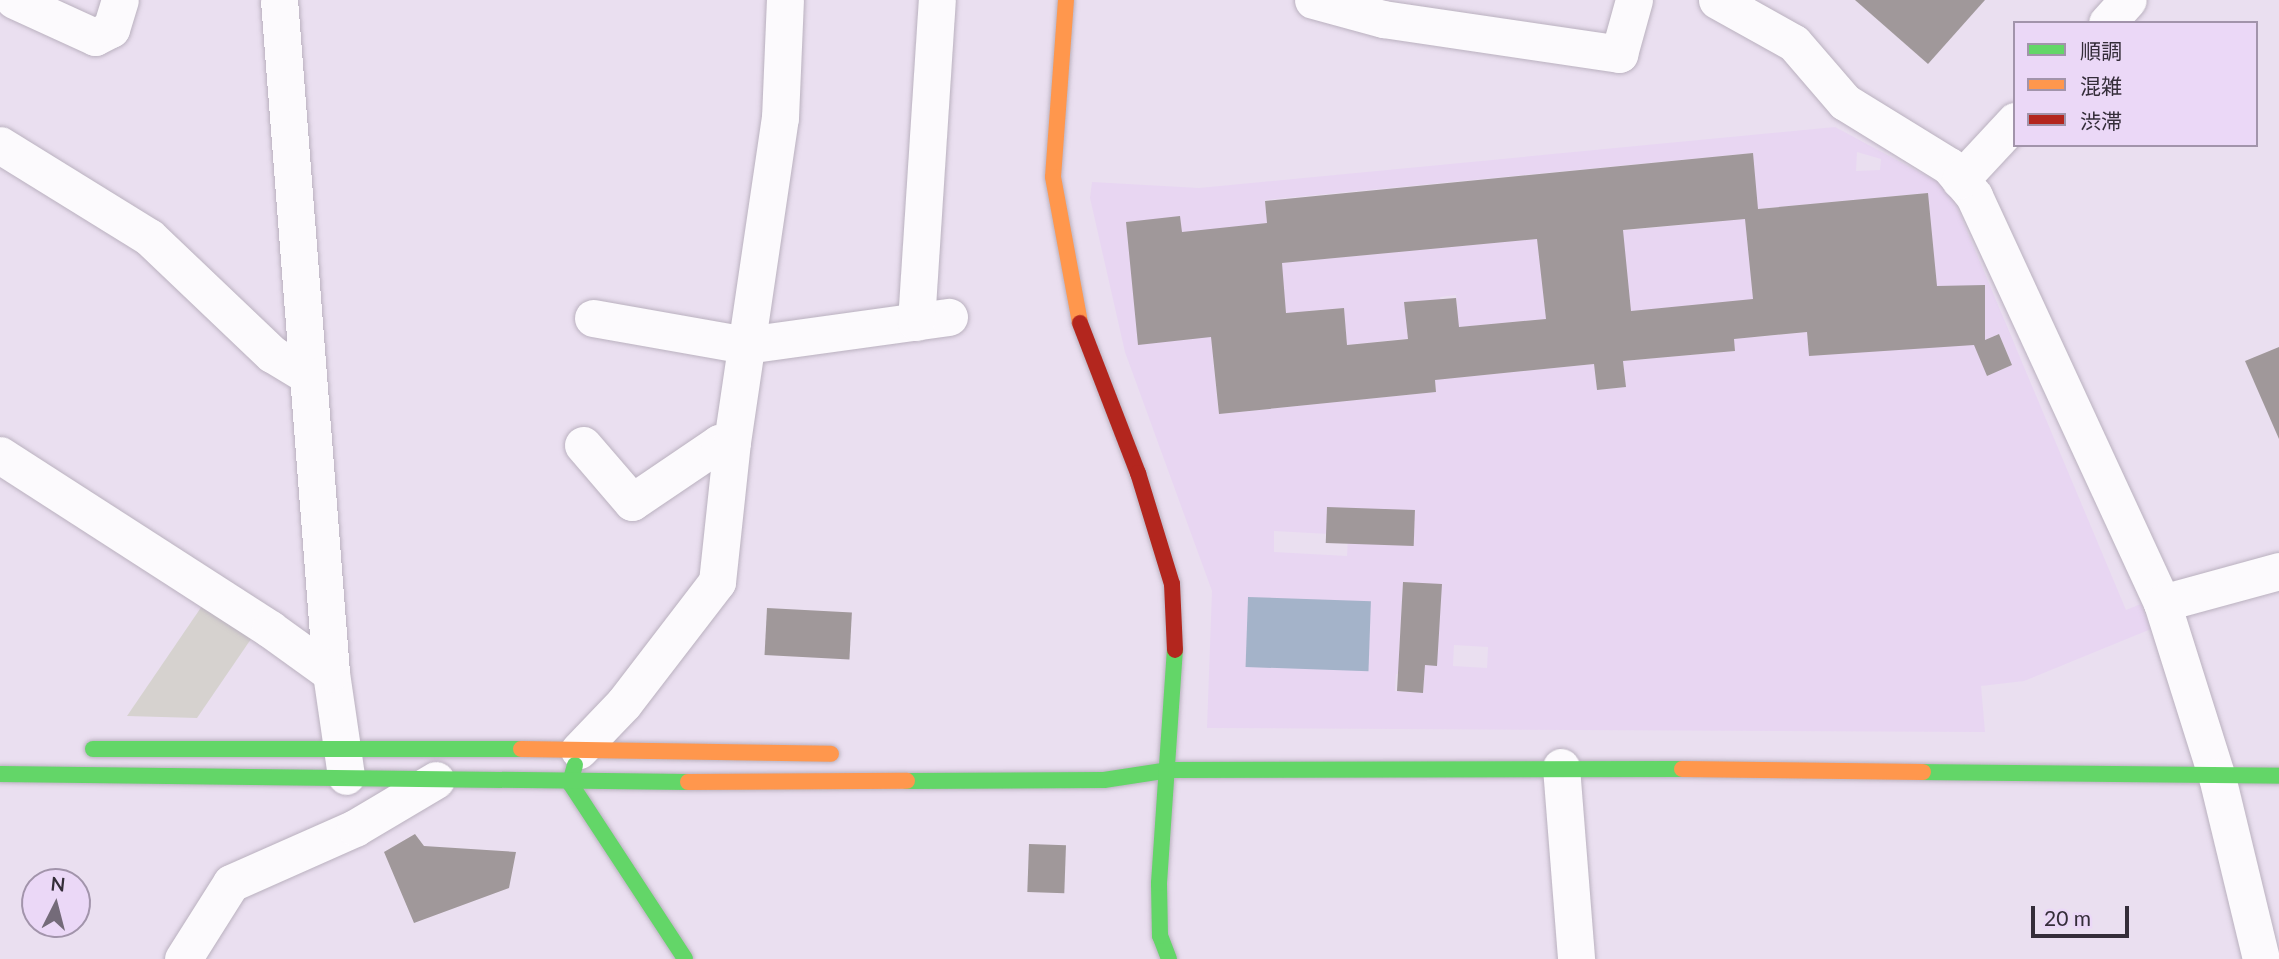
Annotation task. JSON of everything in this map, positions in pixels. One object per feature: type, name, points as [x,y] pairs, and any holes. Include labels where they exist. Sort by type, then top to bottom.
[{"type":"street","points":[[14,0],[95,37],[111,29],[120,0]]},
{"type":"street","points":[[279,0],[331,673],[345,762]]},
{"type":"street","points":[[575,767],[718,582],[732,442],[780,118],[785,0]]},
{"type":"street","points":[[593,318],[746,345],[932,319],[937,0]]},
{"type":"street","points":[[1066,0],[1053,177],[1066,264],[1085,344],[1138,473],[1172,584],[1176,641],[1159,883],[1160,936],[1169,959]]},
{"type":"street","points":[[1313,0],[1383,19],[1619,54],[1634,0]]},
{"type":"street","points":[[1717,0],[1794,43],[1845,102],[1949,166],[1974,196],[2162,603],[2217,776],[2261,959]]},
{"type":"street","points":[[2109,21],[2128,0]]},
{"type":"street","points":[[1960,180],[2013,123]]},
{"type":"street","points":[[0,145],[149,237],[272,354],[307,375]]},
{"type":"street","points":[[583,445],[632,502],[719,443],[732,442]]},
{"type":"street","points":[[0,455],[270,629],[331,673]]},
{"type":"street","points":[[2162,603],[2279,571]]},
{"type":"street","points":[[80,750],[345,762],[1104,780],[1169,770],[1561,766],[2279,776]]},
{"type":"street","points":[[0,774],[345,762],[436,780],[575,767],[851,755]]},
{"type":"street","points":[[1112,761],[1169,770]]},
{"type":"street","points":[[1561,766],[1576,959]]},
{"type":"street","points":[[575,767],[685,959]]},
{"type":"street","points":[[183,959],[231,883],[355,828],[436,780]]},
{"type":"shaded area","points":[[1835,127],[1949,188],[2126,610],[2141,604],[2151,629],[2024,681],[1981,686],[1985,732],[1207,728],[1212,591],[1125,352],[1090,198],[1092,182],[1199,188]],"holes":[[[1857,152],[1881,159],[1880,170],[1856,171]],[[1752,153],[1723,221],[1271,264],[1265,200]],[[1927,193],[1940,319],[1906,347],[1810,356],[1807,332],[1757,337],[1745,210]],[[1180,217],[1192,339],[1138,344],[1127,222]],[[1456,295],[1458,320],[1443,322],[1440,297]],[[1730,302],[1735,351],[1623,361],[1626,387],[1597,390],[1594,364],[1442,379],[1438,329]],[[1285,306],[1290,350],[1307,311],[1343,308],[1347,345],[1431,336],[1436,392],[1219,414],[1213,358],[1239,355],[1235,310]],[[1999,334],[2012,365],[1987,376],[1975,344]],[[1274,531],[1348,535],[1347,556],[1274,552]],[[1403,582],[1437,653],[1399,651]],[[1454,645],[1488,647],[1487,668],[1453,666]],[[1396,674],[1424,676],[1423,693],[1395,691]]]},
{"type":"shaded area","points":[[202,606],[251,639],[197,718],[127,716]]},
{"type":"water","points":[[1248,597],[1371,601],[1368,671],[1246,667]]},
{"type":"building","points":[[1855,0],[1985,0],[1928,64]]},
{"type":"building","points":[[1753,153],[1758,209],[1928,193],[1937,286],[1985,285],[1985,340],[1999,334],[2012,365],[1987,376],[1974,345],[1809,356],[1807,332],[1734,339],[1735,351],[1623,361],[1626,387],[1597,390],[1594,364],[1435,380],[1436,392],[1219,414],[1211,337],[1138,345],[1126,222],[1180,216],[1182,232],[1267,223],[1265,201]],"holes":[[[1745,219],[1753,299],[1631,311],[1623,230]],[[1537,239],[1546,319],[1459,327],[1456,298],[1404,302],[1408,339],[1347,345],[1344,308],[1286,313],[1282,263]]]},
{"type":"building","points":[[2279,347],[2279,439],[2245,361]]},
{"type":"building","points":[[1327,507],[1415,510],[1414,546],[1326,543]]},
{"type":"building","points":[[1403,582],[1442,584],[1437,666],[1425,665],[1423,693],[1397,691]]},
{"type":"building","points":[[767,608],[852,612],[849,659],[765,655]]},
{"type":"building","points":[[415,834],[424,846],[516,852],[509,888],[414,923],[384,852]]},
{"type":"building","points":[[1029,844],[1066,845],[1064,893],[1027,892]]},
{"type":"traffic: fast","points":[[1169,959],[1160,936],[1159,883],[1175,650]]},
{"type":"traffic: fast","points":[[93,749],[521,749]]},
{"type":"traffic: fast","points":[[575,765],[570,783],[685,959]]},
{"type":"traffic: fast","points":[[907,781],[1104,780],[1169,770],[1682,769]]},
{"type":"traffic: fast","points":[[1923,772],[2279,776]]},
{"type":"traffic: fast","points":[[0,774],[688,782]]},
{"type":"traffic: slow","points":[[1066,0],[1053,177],[1080,323]]},
{"type":"traffic: slow","points":[[521,749],[831,754]]},
{"type":"traffic: slow","points":[[1682,769],[1923,772]]},
{"type":"traffic: slow","points":[[688,782],[907,781]]},
{"type":"traffic: jam","points":[[1080,323],[1138,473],[1172,584],[1175,650]]}]
